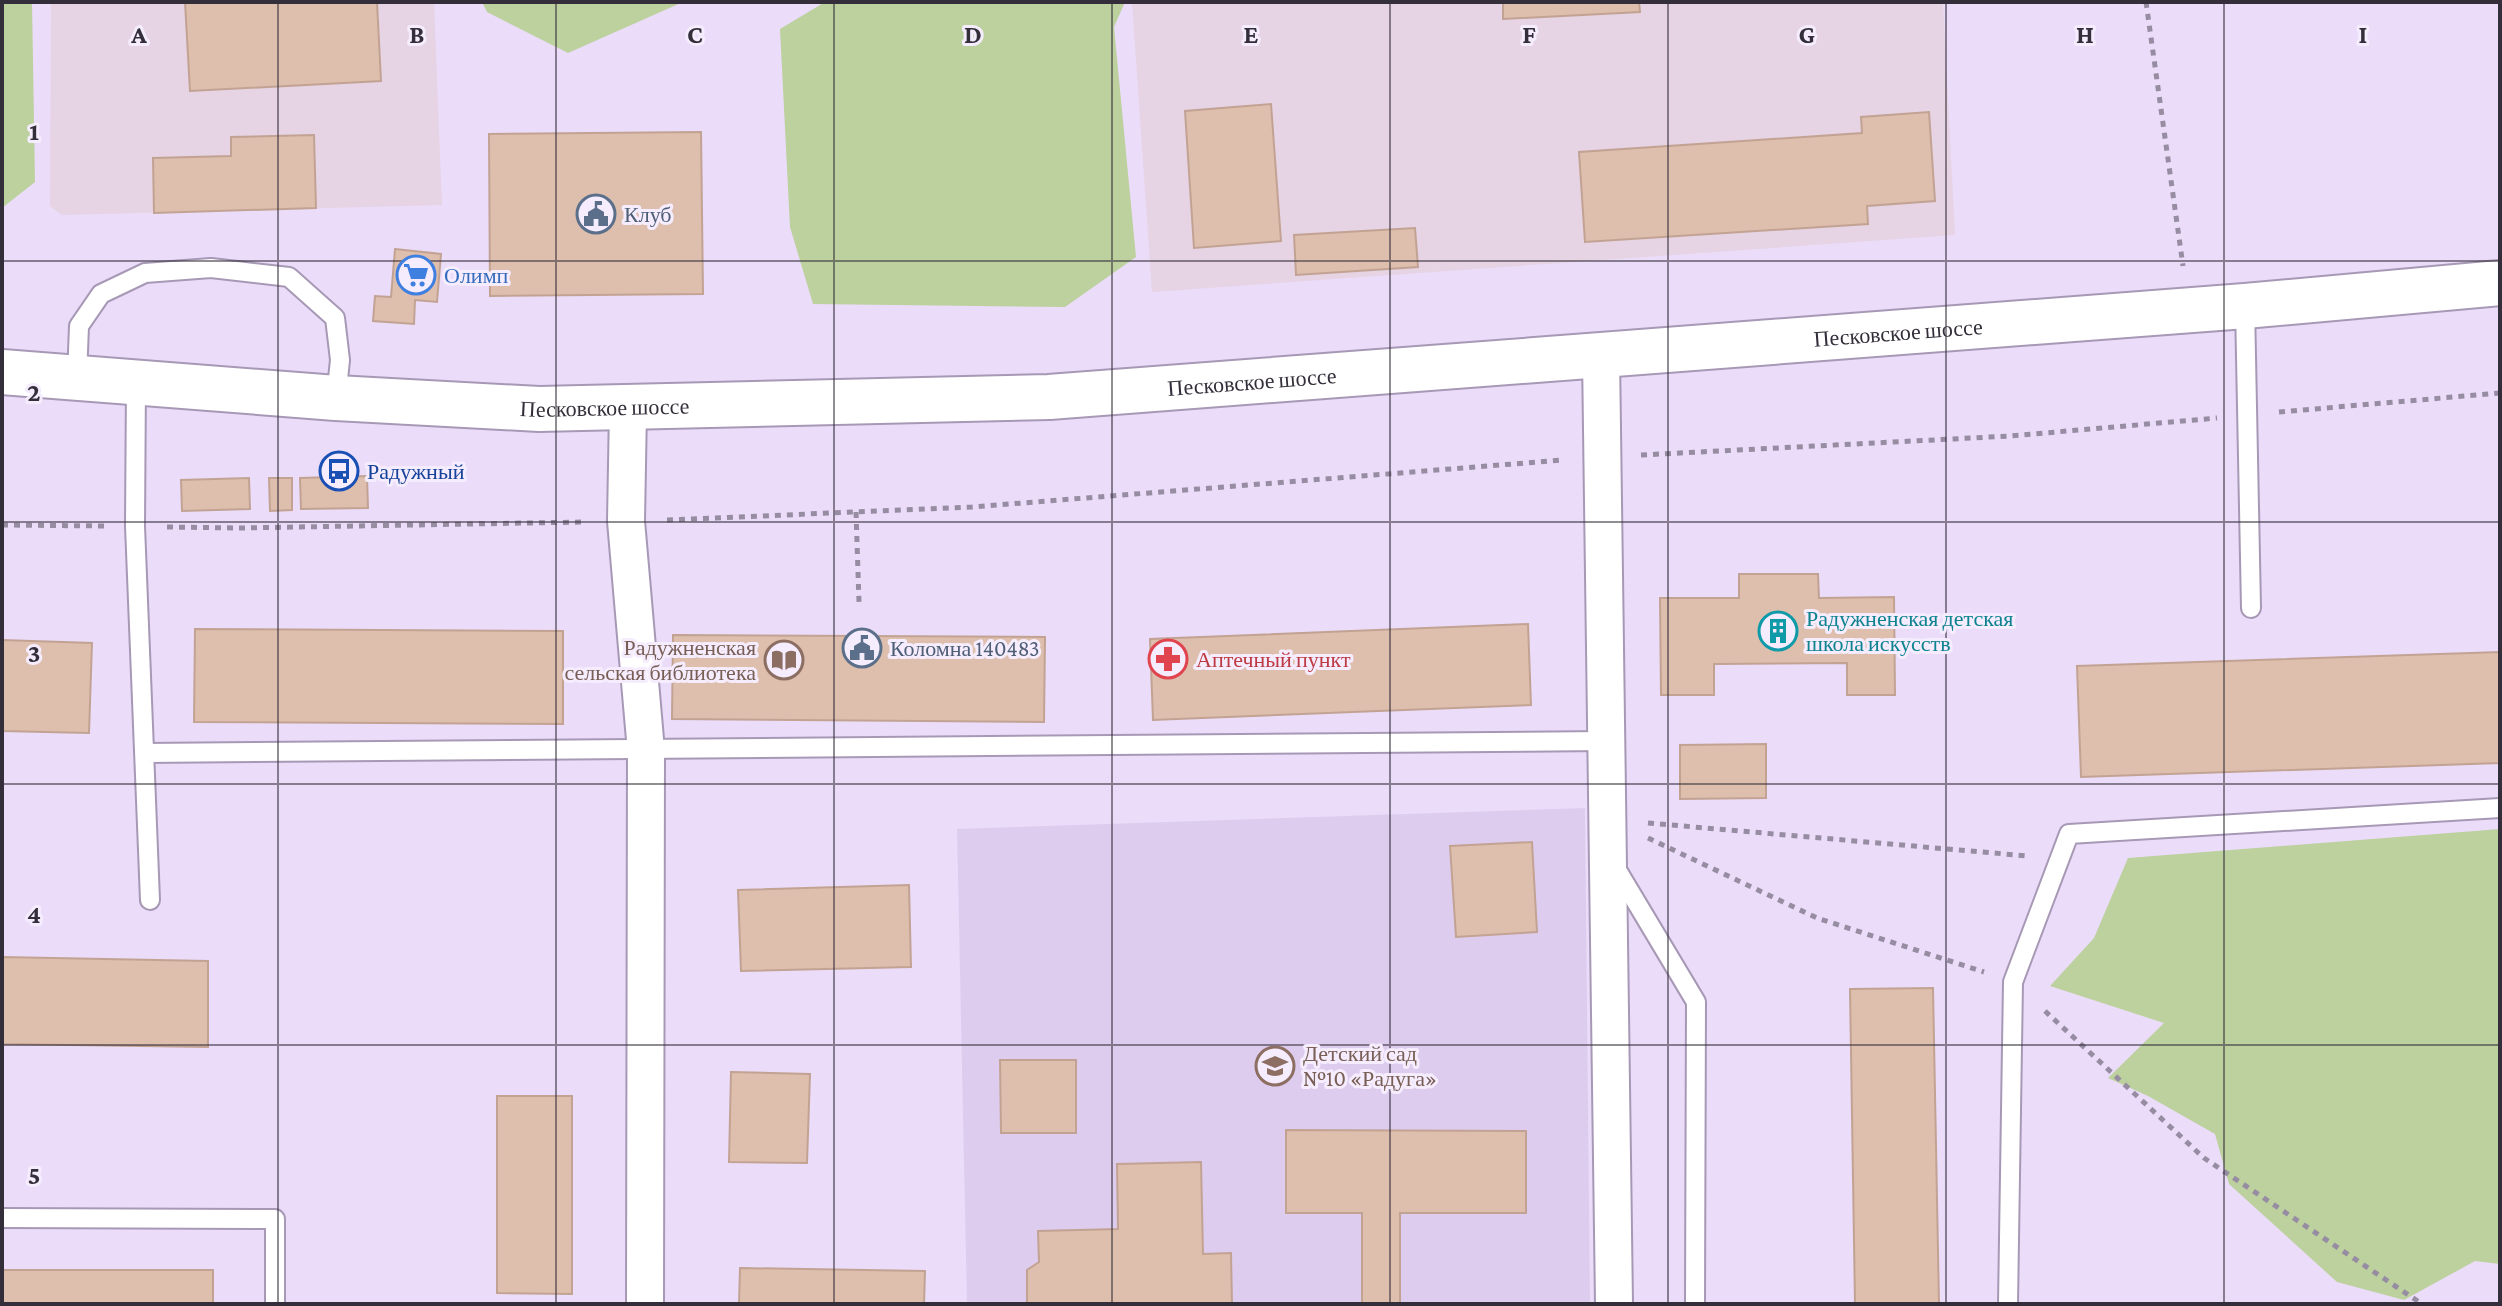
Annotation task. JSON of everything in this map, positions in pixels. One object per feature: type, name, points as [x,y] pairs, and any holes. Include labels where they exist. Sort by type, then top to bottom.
[{"type":"street","name":"Песковское шоссе","points":[[2,372],[336,398],[539,409],[1049,397],[2245,306],[2500,283]]},
{"type":"street","points":[[1601,356],[1614,1304]]},
{"type":"street","points":[[628,409],[626,521],[646,751],[645,1304]]},
{"type":"lane","points":[[77,378],[79,326],[101,294],[145,273],[211,268],[289,277],[335,318],[340,360],[336,398]]},
{"type":"lane","points":[[2245,306],[2251,608]]},
{"type":"lane","points":[[136,382],[135,526],[150,900]]},
{"type":"lane","points":[[144,753],[1606,741]]},
{"type":"lane","points":[[2008,1304],[2013,982],[2069,834],[2500,808]]},
{"type":"lane","points":[[1608,855],[1696,1002],[1695,1304]]},
{"type":"lane","points":[[2,1218],[275,1219],[275,1304]]},
{"type":"path","points":[[2146,2],[2189,310]]},
{"type":"path","points":[[2,525],[240,528],[626,521],[972,507],[1602,457],[2010,436],[2500,393]]},
{"type":"path","points":[[856,512],[859,602]]},
{"type":"path","points":[[1607,819],[2060,859]]},
{"type":"path","points":[[1607,819],[1817,918],[2013,982],[2204,1158],[2422,1304]]},
{"type":"shaded area","points":[[51,2],[434,2],[442,205],[62,215],[50,206]]},
{"type":"shaded area","points":[[1132,2],[1943,2],[1955,235],[1152,292]]},
{"type":"shaded area","name":"Детский сад №10 «Радуга»","points":[[1585,808],[1590,1304],[967,1304],[957,829]]},
{"type":"green space","points":[[2,2],[32,2],[35,182],[2,208]]},
{"type":"green space","points":[[482,2],[683,2],[568,53],[487,12]]},
{"type":"green space","points":[[825,2],[1125,2],[1114,27],[1136,257],[1065,307],[813,304],[790,227],[780,29]]},
{"type":"green space","points":[[2500,829],[2500,1264],[2475,1261],[2404,1300],[2337,1282],[2229,1184],[2215,1134],[2148,1096],[2108,1078],[2164,1023],[2050,986],[2094,938],[2128,858]]},
{"type":"building","points":[[185,2],[377,2],[381,81],[190,91]]},
{"type":"building","points":[[1503,2],[1639,2],[1640,12],[1503,19]]},
{"type":"building","points":[[1271,104],[1281,241],[1194,248],[1185,111]]},
{"type":"building","points":[[1929,112],[1935,201],[1867,206],[1868,224],[1585,242],[1579,152],[1862,133],[1861,117]]},
{"type":"building","name":"Клуб","points":[[701,132],[703,294],[490,296],[489,134]]},
{"type":"building","points":[[314,135],[316,208],[154,213],[153,158],[231,156],[231,137]]},
{"type":"building","points":[[1415,228],[1418,267],[1296,275],[1294,235]]},
{"type":"building","name":"Олимп","points":[[395,249],[441,254],[437,302],[415,300],[414,324],[373,321],[375,296],[391,297]]},
{"type":"building","points":[[367,476],[368,508],[301,509],[300,478]]},
{"type":"building","points":[[249,478],[250,509],[182,511],[181,480]]},
{"type":"building","points":[[269,478],[292,478],[292,510],[270,511]]},
{"type":"building","name":"Радужненская детская школа искусств","points":[[1739,574],[1818,574],[1819,598],[1894,597],[1895,695],[1847,695],[1847,663],[1714,664],[1714,695],[1661,695],[1660,598],[1739,598]]},
{"type":"building","points":[[1528,624],[1531,705],[1153,720],[1150,639]]},
{"type":"building","points":[[195,629],[563,631],[563,724],[194,722]]},
{"type":"building","points":[[673,635],[1045,637],[1044,722],[672,719]]},
{"type":"building","points":[[2,640],[92,643],[89,733],[2,731]]},
{"type":"building","points":[[2500,652],[2500,763],[2081,777],[2077,666]]},
{"type":"building","points":[[1766,744],[1766,798],[1680,799],[1680,745]]},
{"type":"building","points":[[1532,842],[1537,932],[1456,937],[1450,846]]},
{"type":"building","points":[[909,885],[911,967],[741,971],[738,890]]},
{"type":"building","points":[[2,957],[208,961],[208,1047],[2,1044]]},
{"type":"building","points":[[1933,988],[1939,1304],[1855,1304],[1850,989]]},
{"type":"building","points":[[1000,1060],[1076,1060],[1076,1133],[1001,1133]]},
{"type":"building","points":[[731,1072],[810,1074],[807,1163],[729,1162]]},
{"type":"building","points":[[497,1096],[572,1096],[572,1294],[497,1293]]},
{"type":"building","points":[[1286,1130],[1526,1131],[1526,1213],[1400,1213],[1400,1304],[1362,1304],[1362,1213],[1286,1213]]},
{"type":"building","points":[[1201,1162],[1203,1254],[1231,1253],[1232,1304],[1027,1304],[1027,1270],[1039,1262],[1038,1231],[1118,1229],[1117,1164]]},
{"type":"building","points":[[740,1268],[925,1271],[924,1304],[739,1304]]},
{"type":"building","points":[[2,1270],[213,1270],[213,1304],[2,1304]]},
{"type":"place","name":"Клуб","points":[[596,214]]},
{"type":"place","name":"Олимп","points":[[416,275]]},
{"type":"place","name":"Радужный","points":[[339,471]]},
{"type":"place","name":"Радужненская детская школа искусств","points":[[1778,631]]},
{"type":"place","name":"Коломна 140483","points":[[862,648]]},
{"type":"place","name":"Аптечный пункт","points":[[1168,659]]},
{"type":"place","name":"Радужненская сельская библиотека","points":[[784,660]]},
{"type":"place","name":"Детский сад №10 «Радуга»","points":[[1275,1066]]}]
